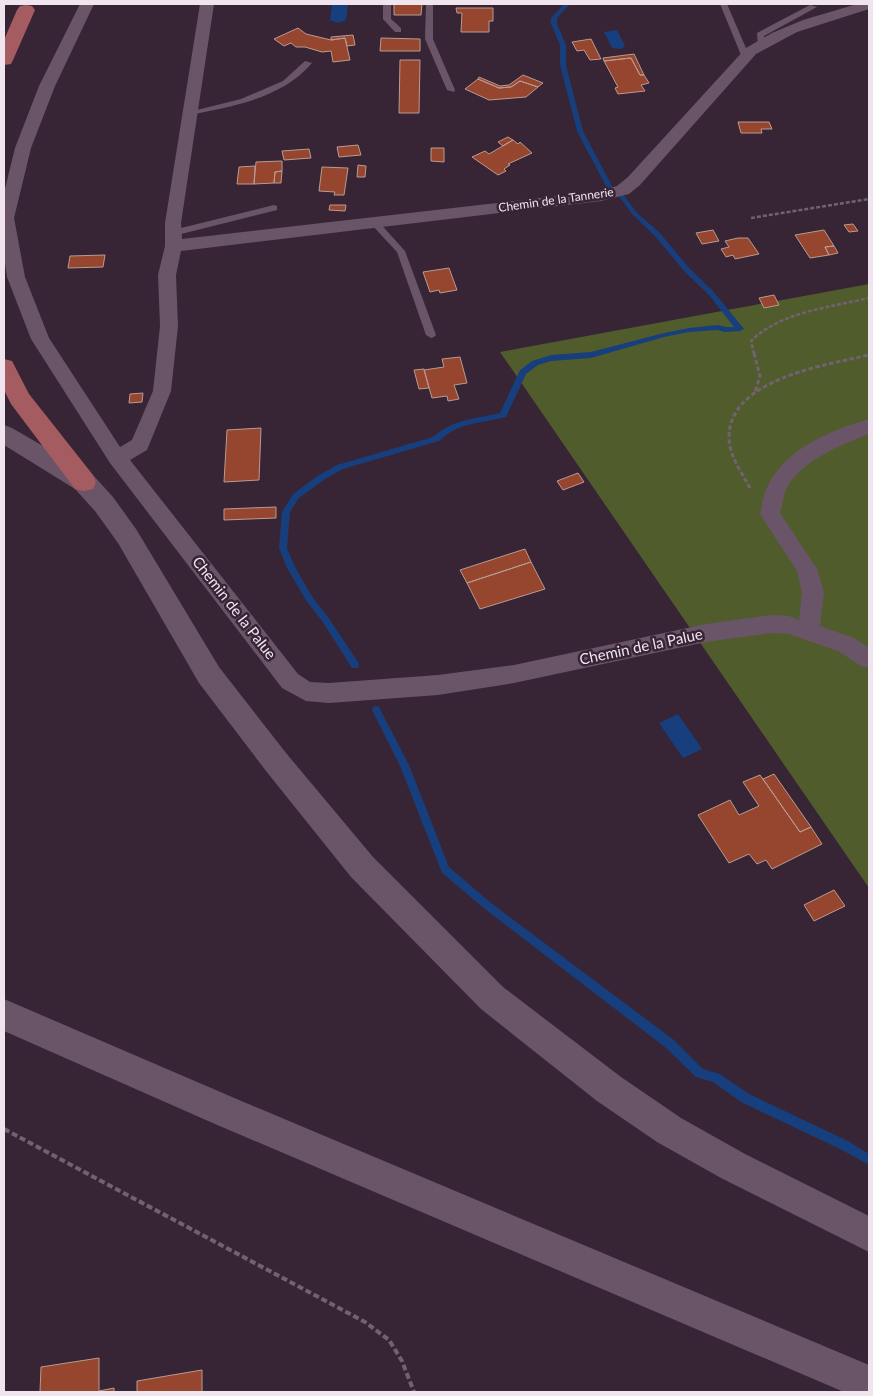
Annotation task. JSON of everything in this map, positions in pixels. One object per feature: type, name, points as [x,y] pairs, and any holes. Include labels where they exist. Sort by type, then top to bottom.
[{"type":"main road","points":[[4,44],[28,7]]},
{"type":"main road","points":[[4,60],[28,7]]},
{"type":"main road","points":[[4,367],[19,398],[84,482],[104,504],[127,536],[210,675],[276,762],[362,867],[492,998],[609,1089],[669,1130],[733,1166],[869,1234]]},
{"type":"main road","points":[[4,434],[84,482]]},
{"type":"main road","points":[[4,1015],[227,1112],[869,1384]]},
{"type":"street","name":"Chemin de la Palue","points":[[87,4],[47,86],[24,148],[6,218],[16,277],[40,339],[117,458],[290,681],[306,692],[329,693],[438,685],[514,674],[706,633],[757,625],[789,625],[809,631],[846,644],[869,659]]},
{"type":"street","points":[[117,458],[140,445],[162,391],[170,326],[167,276],[174,239],[173,223],[207,4]]},
{"type":"street","name":"Chemin de la Tannerie","points":[[174,239],[374,222],[601,196],[623,190],[634,181],[745,55],[760,44],[808,24],[869,5]]},
{"type":"street","points":[[809,631],[813,592],[807,569],[770,514],[778,486],[790,471],[824,445],[869,426]]},
{"type":"lane","points":[[387,4],[387,19],[398,30]]},
{"type":"lane","points":[[429,4],[429,39],[451,90]]},
{"type":"lane","points":[[723,4],[745,55]]},
{"type":"lane","points":[[760,44],[760,35],[813,7]]},
{"type":"lane","points":[[190,113],[243,101],[286,83],[308,63]]},
{"type":"lane","points":[[174,239],[274,208]]},
{"type":"lane","points":[[374,222],[401,251],[431,335]]},
{"type":"path","points":[[751,218],[869,199]]},
{"type":"path","points":[[770,514],[750,488],[735,462],[729,441],[730,427],[738,411],[754,392],[760,376],[751,341],[756,333],[784,320],[869,298]]},
{"type":"path","points":[[754,392],[775,382],[831,364],[869,355]]},
{"type":"path","points":[[4,1129],[365,1322],[389,1340],[402,1361],[414,1392]]},
{"type":"green space","points":[[869,284],[869,888],[500,352]]},
{"type":"water","points":[[332,4],[348,4],[346,20],[338,23],[330,20]]},
{"type":"water","points":[[617,30],[625,46],[621,49],[612,48],[604,32]]},
{"type":"water","points":[[678,714],[702,749],[683,758],[659,723]]},
{"type":"building","points":[[394,4],[422,4],[421,15],[394,15]]},
{"type":"building","points":[[456,8],[493,8],[493,21],[489,21],[489,32],[461,32],[462,13],[457,13]]},
{"type":"building","points":[[298,28],[306,34],[331,40],[345,38],[350,60],[333,62],[331,51],[322,52],[305,47],[296,47],[291,43],[284,46],[274,39]]},
{"type":"building","points":[[353,35],[355,45],[347,46],[345,38],[331,40],[331,37]]},
{"type":"building","points":[[381,38],[420,39],[420,51],[380,51]]},
{"type":"building","points":[[591,39],[601,59],[590,60],[584,50],[577,51],[572,42]]},
{"type":"building","points":[[634,54],[644,75],[640,75],[631,58],[604,61],[603,58]]},
{"type":"building","points":[[631,58],[640,75],[644,75],[649,83],[641,85],[645,91],[618,94],[615,88],[618,87],[604,61]]},
{"type":"building","points":[[400,60],[420,60],[419,113],[399,113]]},
{"type":"building","points":[[523,75],[543,83],[538,87],[520,81],[511,87],[499,88],[478,79],[479,77],[500,86],[509,85]]},
{"type":"building","points":[[478,79],[499,88],[511,87],[520,81],[538,87],[526,97],[489,100],[465,89]]},
{"type":"building","points":[[738,122],[769,122],[772,129],[761,129],[762,133],[741,133]]},
{"type":"building","points":[[508,137],[513,140],[503,146],[498,142]]},
{"type":"building","points":[[513,140],[518,144],[520,142],[532,153],[508,164],[510,165],[504,169],[506,171],[498,175],[472,157],[485,151],[489,154]]},
{"type":"building","points":[[358,145],[361,155],[339,157],[337,147]]},
{"type":"building","points":[[431,148],[444,148],[444,162],[431,161]]},
{"type":"building","points":[[309,149],[311,158],[284,160],[282,151]]},
{"type":"building","points":[[282,161],[282,171],[275,172],[274,183],[254,184],[256,162]]},
{"type":"building","points":[[358,165],[366,166],[365,177],[357,177]]},
{"type":"building","points":[[255,166],[254,184],[237,184],[239,167]]},
{"type":"building","points":[[322,167],[348,168],[344,195],[334,195],[335,192],[319,191]]},
{"type":"building","points":[[282,171],[281,183],[274,183],[275,172]]},
{"type":"building","points":[[330,205],[346,205],[345,211],[329,210]]},
{"type":"building","points":[[853,224],[858,231],[849,232],[844,225]]},
{"type":"building","points":[[713,230],[719,241],[702,244],[696,233]]},
{"type":"building","points":[[824,230],[834,246],[825,247],[829,255],[810,258],[795,235]]},
{"type":"building","points":[[748,238],[759,254],[735,259],[733,255],[726,257],[721,249],[729,247],[725,241]]},
{"type":"building","points":[[834,246],[838,253],[829,255],[825,247]]},
{"type":"building","points":[[105,255],[103,267],[68,268],[70,256]]},
{"type":"building","points":[[449,268],[457,290],[440,293],[439,290],[430,292],[423,272]]},
{"type":"building","points":[[774,295],[779,305],[764,308],[759,298]]},
{"type":"building","points":[[460,357],[467,383],[454,385],[459,399],[448,401],[447,396],[432,398],[424,370],[444,367],[442,359]]},
{"type":"building","points":[[424,369],[429,388],[419,389],[414,370]]},
{"type":"building","points":[[143,393],[142,402],[129,403],[130,394]]},
{"type":"building","points":[[261,428],[259,480],[224,482],[227,430]]},
{"type":"building","points":[[578,473],[584,482],[563,490],[557,481]]},
{"type":"building","points":[[276,507],[276,518],[224,520],[224,509]]},
{"type":"building","points":[[525,549],[531,562],[467,583],[460,570]]},
{"type":"building","points":[[531,562],[545,589],[480,609],[467,583]]},
{"type":"building","points":[[774,774],[811,827],[800,832],[763,779]]},
{"type":"building","points":[[760,775],[800,832],[811,827],[822,844],[772,869],[766,860],[757,864],[749,854],[729,863],[698,815],[730,800],[739,815],[759,806],[743,782]]},
{"type":"building","points":[[834,890],[845,906],[814,921],[804,905]]},
{"type":"building","points":[[99,1358],[99,1391],[114,1388],[114,1392],[40,1392],[41,1367]]},
{"type":"building","points":[[202,1370],[202,1392],[137,1392],[137,1381]]},
{"type":"waterway","points":[[567,4],[554,18],[554,24],[563,45],[563,65],[580,131],[610,188]]},
{"type":"waterway","points":[[355,665],[325,619],[310,600],[291,568],[283,548],[286,512],[296,496],[322,477],[340,467],[436,439],[459,424],[503,415],[523,372],[535,363],[551,358],[591,355],[689,330],[718,327],[725,330],[740,329],[711,293],[687,270],[657,234],[635,214],[621,195]]},
{"type":"waterway","points":[[376,710],[404,765],[445,870],[488,906],[670,1044],[700,1073],[716,1078],[745,1098],[844,1145],[869,1160]]}]
